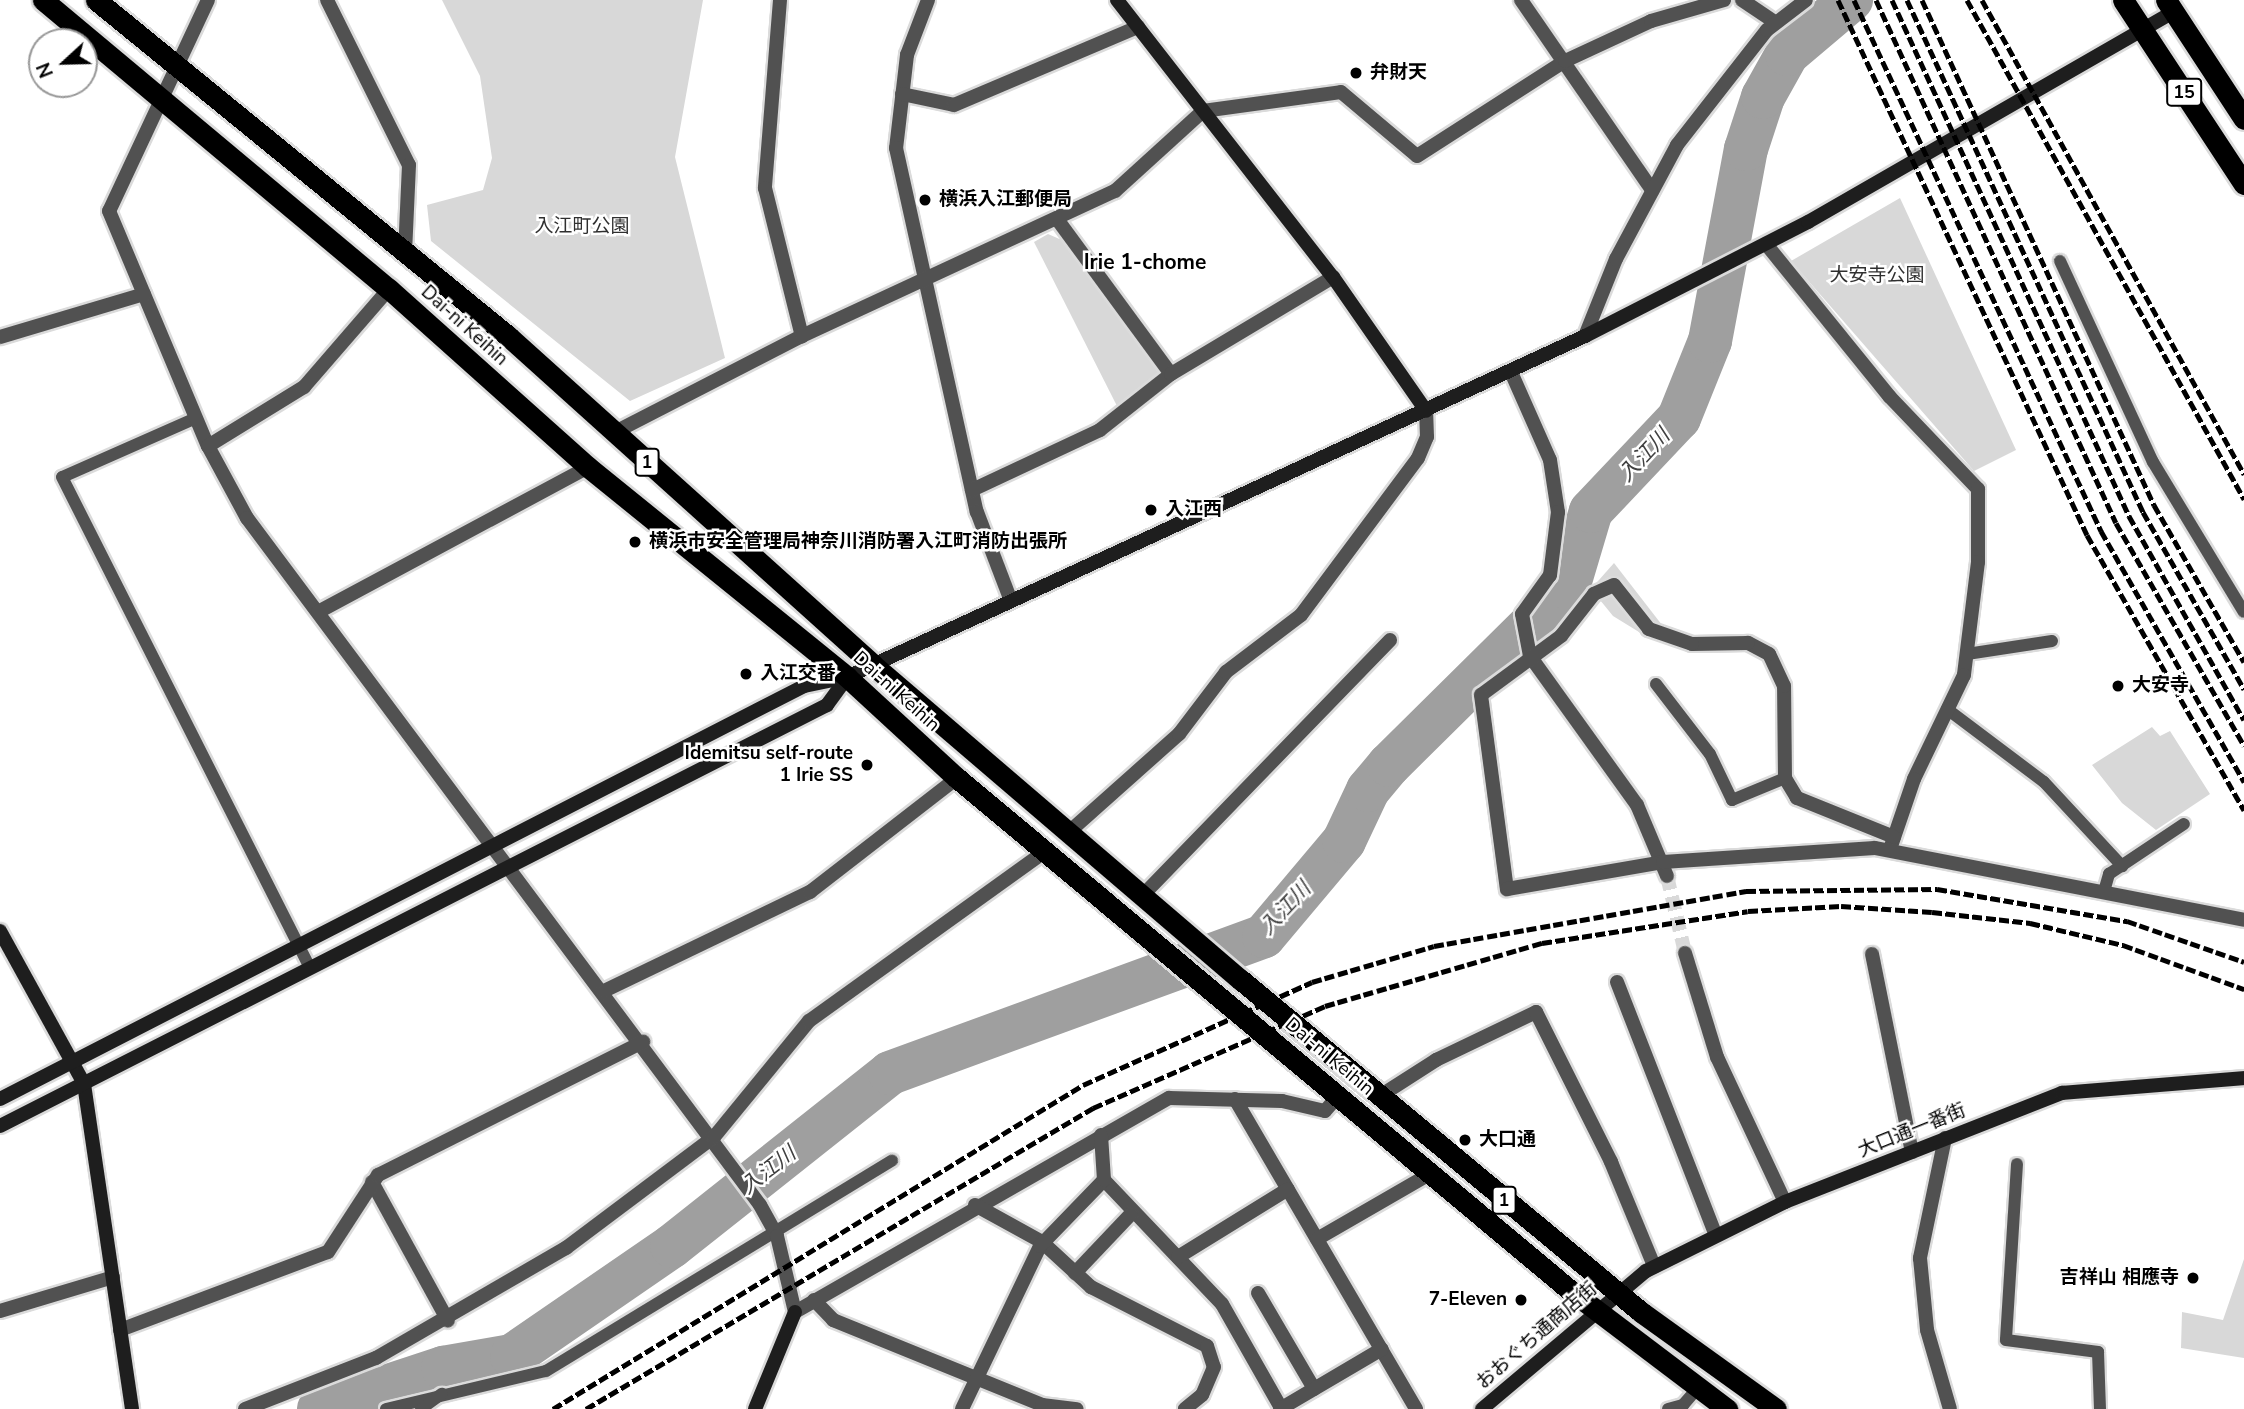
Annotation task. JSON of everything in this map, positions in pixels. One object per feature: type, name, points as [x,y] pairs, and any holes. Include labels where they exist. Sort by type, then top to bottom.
[{"type":"highway","name":"Dai-ni Keihin","points":[[43,0],[159,101],[389,289],[588,467],[847,677],[957,778],[1433,1172],[1595,1310],[1727,1409]]},
{"type":"highway","name":"Dai-ni Keihin","points":[[96,0],[175,68],[405,253],[615,432],[872,664],[1241,980],[1617,1292],[1776,1409]]},
{"type":"highway","name":"15","points":[[2123,0],[2244,184]]},
{"type":"highway","name":"15","points":[[2169,6],[2238,97],[2244,119]]},
{"type":"street","points":[[208,0],[109,211],[208,446],[247,518],[490,845],[604,990],[714,1137],[775,1231],[796,1312]]},
{"type":"street","points":[[327,0],[409,165],[405,253]]},
{"type":"street","points":[[780,0],[765,188],[802,336]]},
{"type":"street","points":[[929,0],[907,55],[895,148],[972,490],[1011,601]]},
{"type":"street","points":[[1070,831],[1180,734],[1226,673],[1301,615],[1418,457],[1426,411],[1333,277],[1117,0]]},
{"type":"street","points":[[1521,0],[1652,191]]},
{"type":"street","points":[[615,432],[802,336],[926,282],[1115,191],[1203,111],[1340,92],[1417,156],[1565,61],[1651,21],[1724,0]]},
{"type":"street","points":[[1742,0],[1775,22]]},
{"type":"street","points":[[1585,336],[1652,191],[1713,93],[1775,22],[1805,0]]},
{"type":"street","points":[[0,1099],[804,686],[847,677],[1511,372],[1742,257],[2143,31],[2169,6]]},
{"type":"street","points":[[902,94],[954,105],[1138,27]]},
{"type":"street","points":[[1057,219],[1171,374]]},
{"type":"street","points":[[1766,244],[1889,396],[1947,450],[1978,489],[1978,562],[1967,654],[1892,844]]},
{"type":"street","points":[[972,490],[1100,430],[1171,374],[1333,277]]},
{"type":"street","points":[[208,446],[304,387],[389,289]]},
{"type":"street","points":[[0,337],[144,294]]},
{"type":"street","points":[[1511,372],[1550,460],[1558,512],[1550,575],[1522,614],[1531,656],[1637,806],[1667,876]]},
{"type":"street","points":[[318,612],[588,467]]},
{"type":"street","points":[[1892,844],[1663,862],[1507,889],[1481,695],[1561,636],[1594,594],[1614,585],[1649,629],[1692,644],[1748,643],[1769,654],[1784,686],[1784,778],[1797,798],[1892,844],[2244,920]]},
{"type":"street","points":[[1143,895],[1390,640]]},
{"type":"street","points":[[0,1126],[309,966],[827,705],[847,677]]},
{"type":"street","points":[[604,990],[810,892],[957,778]]},
{"type":"street","points":[[245,1409],[376,1358],[448,1321],[566,1248],[714,1137],[809,1021],[1045,851]]},
{"type":"street","points":[[0,931],[83,1084],[132,1409]]},
{"type":"street","points":[[1685,953],[1717,1057],[1785,1202]]},
{"type":"street","points":[[1871,954],[1912,1152]]},
{"type":"street","points":[[1617,982],[1714,1234]]},
{"type":"street","points":[[1380,1096],[1436,1060],[1536,1012],[1606,1150],[1654,1266]]},
{"type":"street","points":[[120,1329],[328,1252],[372,1182],[643,1042]]},
{"type":"street","name":"大口通一番街","points":[[1617,1292],[1654,1266],[1714,1234],[1785,1202],[2062,1093],[2244,1078]]},
{"type":"street","points":[[755,1409],[796,1312],[975,1205],[1169,1098],[1235,1099],[1325,1111],[1339,1095]]},
{"type":"street","points":[[1235,1099],[1416,1409]]},
{"type":"street","points":[[1101,1135],[1104,1180],[1131,1214],[1178,1257],[1222,1304],[1280,1409],[1381,1349]]},
{"type":"street","points":[[1945,1138],[1920,1258],[1927,1331],[1950,1409]]},
{"type":"street","points":[[1317,1239],[1433,1172]]},
{"type":"street","points":[[962,1409],[981,1378],[1042,1242],[1104,1180]]},
{"type":"street","points":[[372,1182],[448,1321]]},
{"type":"street","points":[[1178,1257],[1288,1189]]},
{"type":"street","points":[[975,1205],[1042,1242],[1075,1273],[1146,1319],[1207,1346],[1214,1367],[1202,1395],[1185,1409]]},
{"type":"street","points":[[1075,1273],[1131,1214]]},
{"type":"street","points":[[0,1311],[113,1277]]},
{"type":"street","name":"おおぐち通商店街","points":[[1482,1409],[1617,1292]]},
{"type":"street","points":[[1258,1293],[1314,1389]]},
{"type":"street","points":[[814,1300],[833,1320],[1042,1405],[1077,1409]]},
{"type":"lane","points":[[2060,261],[2153,461],[2244,612]]},
{"type":"lane","points":[[196,418],[62,477],[309,966]]},
{"type":"lane","points":[[1967,654],[2052,641]]},
{"type":"lane","points":[[1656,684],[1710,754],[1732,800],[1784,778]]},
{"type":"lane","points":[[1947,709],[2044,782],[2122,866]]},
{"type":"lane","points":[[2105,888],[2122,866],[2184,824]]},
{"type":"lane","points":[[386,1409],[445,1392],[546,1371],[892,1161]]},
{"type":"lane","points":[[2017,1164],[2006,1340],[2098,1352],[2101,1409]]},
{"type":"lane","points":[[1668,1409],[1683,1405],[1697,1389]]},
{"type":"lane","points":[[421,1409],[445,1392]]},
{"type":"green space","name":"入江町公園","points":[[442,0],[703,0],[675,157],[725,358],[630,401],[431,241],[427,205],[483,190],[492,158],[480,76]]},
{"type":"green space","name":"大安寺公園","points":[[1900,198],[2016,450],[1974,471],[1791,261]]},
{"type":"green space","points":[[1048,234],[1064,241],[1162,372],[1117,406],[1034,242]]},
{"type":"green space","points":[[1614,563],[1662,625],[1652,640],[1613,616],[1591,589]]},
{"type":"green space","points":[[2152,727],[2160,736],[2170,731],[2210,794],[2156,830],[2122,803],[2092,765]]},
{"type":"green space","points":[[2244,1259],[2244,1358],[2181,1348],[2182,1312],[2223,1320]]},
{"type":"waterway","name":"入江川","points":[[319,1409],[443,1368],[512,1356],[672,1246],[890,1073],[1264,936],[1344,841],[1368,790],[1389,765],[1568,588],[1591,511],[1679,418],[1710,341],[1746,149],[1763,97],[1787,54],[1851,0]]},
{"type":"tunnel","points":[[1667,876],[1685,953]]},
{"type":"railway","points":[[1838,0],[2087,535],[2244,810]]},
{"type":"railway","points":[[1854,0],[2101,531],[2244,782]]},
{"type":"railway","points":[[1876,0],[2116,523],[2244,746]]},
{"type":"railway","points":[[1892,0],[2129,516],[2244,720]]},
{"type":"railway","points":[[1907,0],[2143,512],[2244,689]]},
{"type":"railway","points":[[1922,0],[2154,505],[2244,662]]},
{"type":"railway","points":[[1967,0],[2244,499]]},
{"type":"railway","points":[[1982,0],[2244,474]]},
{"type":"railway","points":[[553,1409],[1083,1085],[1312,982],[1434,946],[1746,891],[1937,889],[2127,921],[2244,962]]},
{"type":"railway","points":[[586,1409],[1093,1108],[1325,1006],[1542,943],[1748,911],[1841,906],[1932,912],[2030,923],[2123,945],[2244,989]]},
{"type":"place","name":"弁財天","points":[[1356,73]]},
{"type":"place","name":"横浜入江郵便局","points":[[925,200]]},
{"type":"place","name":"入江西","points":[[1151,510]]},
{"type":"place","name":"横浜市安全管理局神奈川消防署入江町消防出張所","points":[[635,542]]},
{"type":"place","name":"入江交番","points":[[746,674]]},
{"type":"place","name":"大安寺","points":[[2118,686]]},
{"type":"place","name":"Idemitsu self-route 1 Irie SS","points":[[867,765]]},
{"type":"place","name":"大口通","points":[[1465,1140]]},
{"type":"place","name":"吉祥山 相應寺","points":[[2193,1278]]},
{"type":"place","name":"7-Eleven","points":[[1521,1300]]},
{"type":"district","name":"Irie 1-chome","points":[[1145,262]]}]
